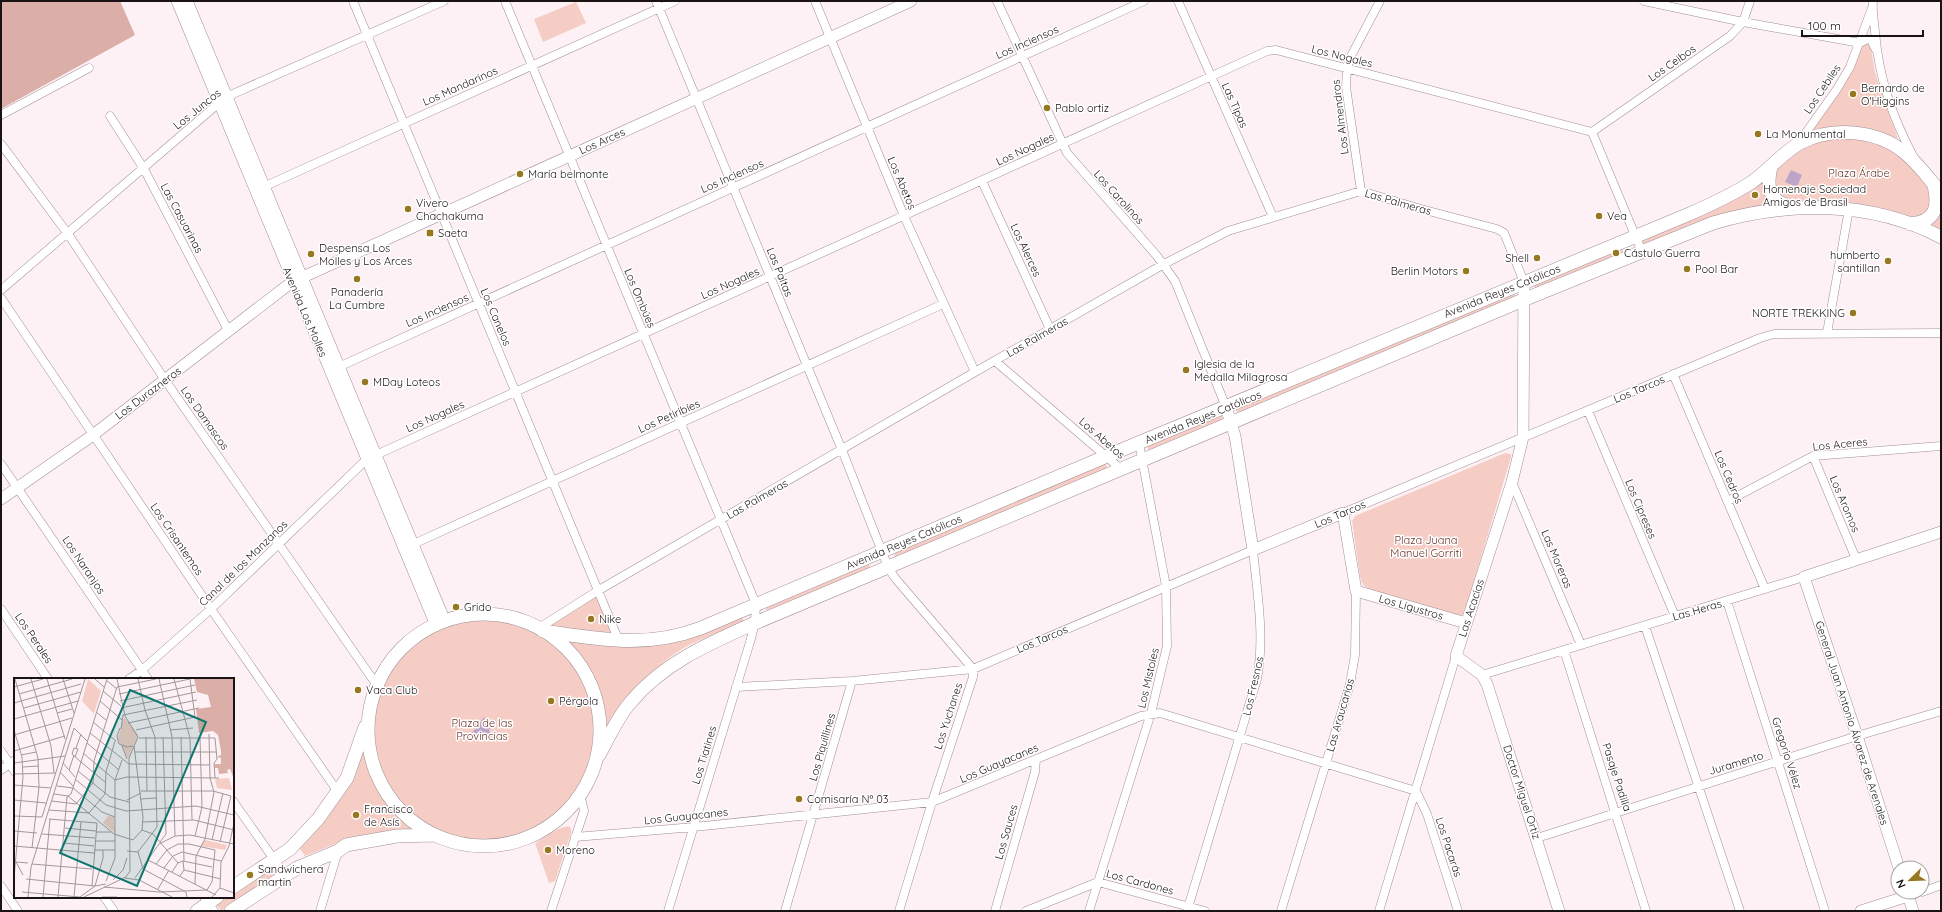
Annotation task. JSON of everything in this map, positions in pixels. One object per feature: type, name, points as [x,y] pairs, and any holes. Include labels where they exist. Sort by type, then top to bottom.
[{"type":"main road","name":"Avenida Reyes Católicos","points":[[541,629],[619,641],[667,638],[689,633],[1107,456],[1635,237],[1722,199],[1754,181],[1799,144],[1820,135],[1842,133],[1858,134],[1897,147],[1917,164],[1937,189]]},
{"type":"main road","points":[[1771,166],[1768,179],[1770,193],[1778,202],[1792,208]]},
{"type":"main road","points":[[1910,224],[1925,221],[1935,211],[1937,189]]},
{"type":"main road","name":"Avenida Reyes Católicos","points":[[599,755],[622,714],[631,702],[654,680],[694,651],[755,622],[1232,424],[1523,300],[1713,223],[1739,216],[1792,208],[1816,207],[1849,209],[1880,215],[1910,224],[1941,237]]},
{"type":"main road","points":[[234,886],[290,849],[318,819],[338,792],[354,761],[376,684],[391,660],[413,637],[440,621],[468,614],[485,614],[504,617],[541,629],[556,640],[573,657],[594,698],[600,729],[599,755],[587,785],[567,810],[543,828],[513,843],[490,847],[399,844],[346,852],[338,851]]},
{"type":"main road","points":[[367,719],[373,763],[382,784],[391,798],[406,814],[435,835],[459,845]]},
{"type":"main road","points":[[231,911],[285,875],[312,861],[338,851],[346,845],[397,836],[435,835]]},
{"type":"main road","points":[[197,911],[211,902]]},
{"type":"street","name":"Avenida Los Molles","points":[[177,1],[222,100],[440,621]]},
{"type":"street","name":"Avenida Los Molles","points":[[187,1],[222,100]]},
{"type":"street","name":"Los Canelos","points":[[353,1],[619,641]]},
{"type":"street","name":"Los Juncos","points":[[1,290],[144,169],[222,100],[444,1]]},
{"type":"street","name":"Los Ombúes","points":[[505,1],[606,245],[682,423],[756,604]]},
{"type":"street","name":"Los Mandarinos","points":[[259,189],[532,66],[658,4],[675,1]]},
{"type":"street","name":"Los Abetos","points":[[815,1],[904,216],[975,372]]},
{"type":"street","name":"Los Arces","points":[[297,280],[441,213],[912,1]]},
{"type":"street","name":"Los Carolinos","points":[[997,1],[1062,144],[1078,168],[1164,264],[1180,293],[1226,407]]},
{"type":"street","name":"Los Inciensos","points":[[334,369],[1144,1]]},
{"type":"street","name":"Las Tipas","points":[[1178,1],[1273,217]]},
{"type":"street","name":"Los Almendros","points":[[1361,190],[1346,87],[1346,68],[1380,1]]},
{"type":"street","points":[[1644,1],[1743,22],[1860,43],[1864,40],[1871,40],[1876,50]]},
{"type":"street","name":"Los Ceibos","points":[[1592,132],[1730,36],[1743,22],[1748,11],[1750,1]]},
{"type":"street","name":"Los Cebiles","points":[[1799,144],[1837,89],[1850,67],[1860,43],[1873,3]]},
{"type":"street","name":"Los Cebiles","points":[[1873,3],[1876,50],[1888,101],[1898,127],[1917,164]]},
{"type":"street","name":"Las Paltas","points":[[658,4],[808,366],[882,552]]},
{"type":"street","name":"Los Nogales","points":[[371,457],[1271,50],[1592,132]]},
{"type":"street","points":[[1,115],[89,68]]},
{"type":"street","name":"Las Casuarinas","points":[[110,116],[144,169],[229,332]]},
{"type":"street","points":[[1592,132],[1642,252]]},
{"type":"street","name":"Los Damascos","points":[[2,145],[68,234],[165,380],[376,684]]},
{"type":"street","name":"Los Alerces","points":[[982,181],[1050,329]]},
{"type":"street","name":"Las Palmeras","points":[[541,629],[599,590],[1050,329],[1220,234],[1361,190],[1504,233],[1524,282],[1523,300]]},
{"type":"street","points":[[1827,333],[1849,209]]},
{"type":"street","name":"Los Durazneros","points":[[1,499],[93,435],[297,280]]},
{"type":"street","name":"Los Crisantemos","points":[[1,298],[211,609],[338,792]]},
{"type":"street","name":"Las Acacias","points":[[1379,911],[1466,623],[1512,482],[1523,437],[1523,300]]},
{"type":"street","name":"Los Petiribíes","points":[[408,546],[943,304]]},
{"type":"street","name":"Los Tarcos","points":[[736,687],[852,681],[973,669],[1166,586],[1760,338],[1774,334],[1941,333]]},
{"type":"street","name":"Los Abetos","points":[[995,361],[1122,470]]},
{"type":"street","name":"Los Cedros","points":[[1673,374],[1765,589]]},
{"type":"street","name":"Los Fresnos","points":[[1187,909],[1257,679],[1261,650],[1253,550],[1235,436],[1226,407]]},
{"type":"street","name":"Los Cipreses","points":[[1588,411],[1675,616]]},
{"type":"street","name":"Los Mistoles","points":[[1089,911],[1151,713],[1167,646],[1166,586],[1139,443]]},
{"type":"street","name":"Los Aceres","points":[[1728,502],[1813,456],[1941,446]]},
{"type":"street","name":"Los Aromos","points":[[1813,456],[1856,559]]},
{"type":"street","name":"Canal de los Manzanos","points":[[130,678],[142,670],[211,609],[371,457]]},
{"type":"street","name":"Los Naranjos","points":[[1,464],[147,678]]},
{"type":"street","name":"Las Moreras","points":[[1512,482],[1581,645]]},
{"type":"street","name":"Las Araucarias","points":[[1281,911],[1353,670],[1356,627],[1356,591],[1343,513]]},
{"type":"street","name":"Las Heras","points":[[1482,675],[1727,601],[1941,532]]},
{"type":"street","points":[[882,552],[888,567],[895,578],[973,669]]},
{"type":"street","name":"General Juan Antonio Álvarez de Arenales","points":[[1804,577],[1896,860]]},
{"type":"street","name":"Los Ligustros","points":[[1356,591],[1466,623]]},
{"type":"street","name":"Gregorio Vélez","points":[[1727,601],[1825,911]]},
{"type":"street","name":"Los Tiatines","points":[[668,911],[755,622],[756,604]]},
{"type":"street","name":"Los Perales","points":[[1,609],[47,678]]},
{"type":"street","points":[[1644,626],[1740,911]]},
{"type":"street","name":"Pasaje Padilla","points":[[1564,650],[1617,814],[1646,911]]},
{"type":"street","points":[[1456,656],[1482,675]]},
{"type":"street","name":"Los Yuchanes","points":[[899,911],[932,802],[973,677],[973,669]]},
{"type":"street","name":"Doctor Miguel Ortiz","points":[[1482,675],[1487,684],[1560,911]]},
{"type":"street","name":"Los Piquillines","points":[[785,911],[852,681]]},
{"type":"street","name":"Juramento","points":[[1537,838],[1617,814],[1699,786],[1779,762],[1857,736],[1941,711]]},
{"type":"street","points":[[1151,713],[1160,713],[1416,791]]},
{"type":"street","name":"Los Guayacanes","points":[[576,838],[932,802],[1151,713]]},
{"type":"street","points":[[1,751],[12,762],[1,770]]},
{"type":"street","name":"Los Sauces","points":[[995,911],[1035,772],[1036,759]]},
{"type":"street","name":"Los Pacarás","points":[[1416,791],[1427,814],[1458,911]]},
{"type":"street","points":[[551,911],[584,811],[582,802],[578,798]]},
{"type":"street","points":[[234,802],[285,875]]},
{"type":"street","points":[[320,911],[338,851]]},
{"type":"street","name":"Los Cardones","points":[[1026,911],[1098,882],[1187,909],[1205,911]]},
{"type":"street","points":[[1,886],[18,911]]},
{"type":"street","points":[[1930,889],[1941,886]]},
{"type":"street","points":[[105,898],[114,911]]},
{"type":"street","points":[[1861,911],[1891,900]]},
{"type":"street","points":[[1909,900],[1913,911]]},
{"type":"green space","points":[[576,2],[586,23],[543,42],[534,19]]},
{"type":"green space","points":[[1867,43],[1871,48],[1875,72],[1898,138],[1811,132],[1862,47]]},
{"type":"green space","name":"Plaza Árabe","points":[[1847,138],[1868,141],[1889,147],[1911,164],[1929,191],[1931,200],[1929,210],[1921,220],[1782,201],[1774,187],[1775,169],[1800,150],[1808,146],[1824,141]]},
{"type":"green space","points":[[1765,175],[1776,205],[1647,244],[1643,243],[1642,240]]},
{"type":"green space","points":[[1941,207],[1941,232],[1926,226]]},
{"type":"green space","points":[[1621,244],[1625,255],[1536,292],[1532,281]]},
{"type":"green space","points":[[1513,289],[1516,298],[1239,417],[1236,408]]},
{"type":"green space","points":[[1221,414],[1224,422],[1150,454],[1147,446]]},
{"type":"green space","name":"Plaza Juana Manuel Gorriti","points":[[1505,453],[1511,454],[1511,457],[1465,611],[1462,615],[1458,616],[1369,589],[1363,585],[1360,577],[1352,521],[1355,516]]},
{"type":"green space","points":[[1105,462],[1108,470],[897,560],[893,552]]},
{"type":"green space","points":[[868,562],[871,569],[768,613],[765,606]]},
{"type":"green space","points":[[595,597],[598,598],[612,633],[611,636],[552,625],[552,623]]},
{"type":"green space","points":[[742,616],[744,622],[689,645],[658,666],[627,698],[610,722],[603,735],[598,705],[590,680],[577,658],[568,647],[556,637],[617,644]]},
{"type":"green space","name":"Plaza de las Provincias","points":[[472,618],[494,618],[526,626],[545,637],[562,650],[575,667],[586,686],[592,707],[594,729],[592,751],[586,772],[575,791],[562,808],[545,821],[526,832],[494,840],[472,840],[440,832],[421,821],[404,808],[391,791],[380,772],[372,740],[372,718],[380,686],[391,667],[404,650],[421,637],[440,626]]},
{"type":"green space","points":[[366,741],[372,769],[384,792],[400,812],[423,830],[335,844],[305,856],[300,849],[301,844]]},
{"type":"green space","points":[[568,826],[571,828],[571,833],[555,881],[549,883],[535,843],[558,829]]},
{"type":"green space","points":[[272,867],[276,874],[221,911],[216,904],[225,898],[234,898],[234,892]]},
{"type":"shaded area","points":[[1,1],[120,1],[135,35],[1,109]]},
{"type":"shaded area","points":[[1791,170],[1802,175],[1797,187],[1785,182]]},
{"type":"shaded area","points":[[484,717],[486,723],[494,724],[489,730],[492,737],[485,736],[481,741],[478,735],[471,734],[476,728],[473,722],[480,723]]},
{"type":"place","name":"Bernardo de O'Higgins","points":[[1853,94]]},
{"type":"place","name":"Pablo ortiz","points":[[1047,108]]},
{"type":"place","name":"La Monumental","points":[[1758,134]]},
{"type":"place","name":"María belmonte","points":[[520,174]]},
{"type":"place","name":"Homenaje Sociedad Amigos de Brasil","points":[[1755,195]]},
{"type":"place","name":"Vivero Chachakuma","points":[[408,209]]},
{"type":"place","name":"Vea","points":[[1599,216]]},
{"type":"place","name":"Saeta","points":[[430,233]]},
{"type":"place","name":"Cástulo Guerra","points":[[1616,253]]},
{"type":"place","name":"Despensa Los Molles y Los Arces","points":[[311,254]]},
{"type":"place","name":"Shell","points":[[1537,258]]},
{"type":"place","name":"humberto santillan","points":[[1888,261]]},
{"type":"place","name":"Pool Bar","points":[[1687,269]]},
{"type":"place","name":"Berlin Motors","points":[[1466,271]]},
{"type":"place","name":"Panadería La Cumbre","points":[[357,279]]},
{"type":"place","name":"NORTE TREKKING","points":[[1853,313]]},
{"type":"place","name":"Iglesia de la Medalla Milagrosa","points":[[1186,370]]},
{"type":"place","name":"MDay Loteos","points":[[365,382]]},
{"type":"place","name":"Grido","points":[[456,607]]},
{"type":"place","name":"Nike","points":[[591,619]]},
{"type":"place","name":"Vaca Club","points":[[358,690]]},
{"type":"place","name":"Pérgola","points":[[551,701]]},
{"type":"place","name":"Comisaría Nº 03","points":[[799,799]]},
{"type":"place","name":"Francisco de Asís","points":[[356,815]]},
{"type":"place","name":"Moreno","points":[[548,850]]},
{"type":"place","name":"Sandwichera martin","points":[[250,875]]}]
